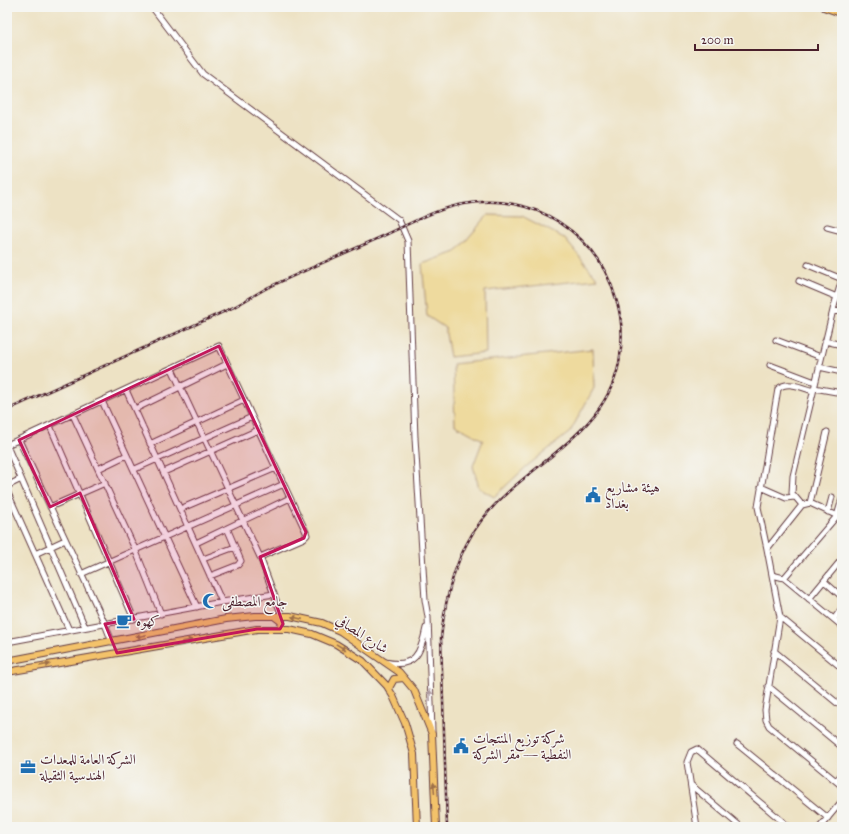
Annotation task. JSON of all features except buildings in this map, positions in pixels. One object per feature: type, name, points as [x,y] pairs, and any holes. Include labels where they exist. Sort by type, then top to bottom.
[{"type":"highway","points":[[825,7],[842,13]]},
{"type":"main road","points":[[273,616],[281,620],[283,629]]},
{"type":"main road","name":"شارع المصافي","points":[[7,661],[226,619],[282,616],[322,624],[340,631],[399,672],[414,690],[432,734],[436,827]]},
{"type":"main road","points":[[282,616],[283,629]]},
{"type":"main road","points":[[316,635],[317,628],[322,624]]},
{"type":"main road","name":"شارع المصافي","points":[[7,672],[257,629],[283,629],[316,635],[336,644],[363,661],[389,688],[405,723],[414,754],[417,827]]},
{"type":"main road","points":[[113,641],[113,647],[117,653]]},
{"type":"main road","points":[[104,643],[107,648],[104,655]]},
{"type":"main road","points":[[389,688],[394,679],[404,678]]},
{"type":"street","points":[[152,7],[204,74],[399,220],[403,227],[408,241],[416,446],[425,600],[428,617],[432,734]]},
{"type":"street","points":[[827,227],[842,231]]},
{"type":"street","points":[[802,505],[794,497],[791,487],[832,310],[842,282],[842,279],[808,265]]},
{"type":"street","points":[[800,281],[836,297]]},
{"type":"street","points":[[832,310],[842,312]]},
{"type":"street","points":[[776,340],[821,357]]},
{"type":"street","points":[[825,341],[842,345]]},
{"type":"street","points":[[84,627],[7,446],[219,346],[307,535],[304,538],[260,557]]},
{"type":"street","points":[[135,409],[227,364]]},
{"type":"street","points":[[770,365],[814,387]]},
{"type":"street","points":[[819,367],[842,372]]},
{"type":"street","points":[[172,369],[260,557],[282,616]]},
{"type":"street","points":[[842,393],[790,384],[782,385],[778,388],[758,507],[780,617],[765,710],[767,724],[842,786]]},
{"type":"street","points":[[126,390],[222,602]]},
{"type":"street","points":[[150,444],[244,400]]},
{"type":"street","points":[[102,401],[135,469],[197,607]]},
{"type":"street","points":[[73,415],[135,549],[161,614]]},
{"type":"street","points":[[135,469],[252,417]]},
{"type":"street","points":[[50,426],[134,619]]},
{"type":"street","points":[[164,472],[258,430]]},
{"type":"street","points":[[810,503],[827,432]]},
{"type":"street","points":[[20,440],[113,641]]},
{"type":"street","points":[[98,469],[127,455]]},
{"type":"street","points":[[180,509],[276,468]]},
{"type":"street","points":[[7,486],[21,479]]},
{"type":"street","points":[[50,507],[105,483]]},
{"type":"street","points":[[81,574],[284,484]]},
{"type":"street","points":[[761,487],[786,498],[794,497]]},
{"type":"street","points":[[7,491],[69,630]]},
{"type":"street","points":[[828,512],[832,497]]},
{"type":"street","points":[[196,543],[290,498]]},
{"type":"street","points":[[784,578],[840,517],[842,499]]},
{"type":"street","points":[[767,549],[802,505],[810,503],[840,517]]},
{"type":"street","points":[[210,576],[238,565],[241,561],[227,528]]},
{"type":"street","points":[[35,554],[65,540]]},
{"type":"street","points":[[203,559],[235,547]]},
{"type":"street","points":[[810,599],[842,558]]},
{"type":"street","points":[[772,575],[784,578],[842,626]]},
{"type":"street","points":[[824,581],[842,597]]},
{"type":"street","points":[[7,642],[222,602],[274,594]]},
{"type":"street","points":[[834,619],[842,608]]},
{"type":"street","points":[[382,661],[405,663],[414,658],[422,648],[428,617]]},
{"type":"street","points":[[780,617],[842,668]]},
{"type":"street","points":[[774,651],[842,707]]},
{"type":"street","points":[[768,686],[842,747]]},
{"type":"street","points":[[737,744],[828,818]]},
{"type":"street","points":[[697,827],[687,762],[691,752],[697,749],[789,827]]},
{"type":"street","points":[[836,781],[842,774]]},
{"type":"street","points":[[691,785],[741,827]]},
{"type":"street","points":[[820,827],[842,801]]},
{"type":"highlighted area","points":[[219,346],[306,532],[304,538],[260,557],[283,624],[280,629],[257,629],[117,653],[105,624],[134,619],[80,493],[50,507],[19,440]]},
{"type":"sand","points":[[488,215],[522,216],[564,238],[598,279],[485,291],[486,353],[450,357],[445,328],[427,316],[422,264],[456,252]]},
{"type":"sand","points":[[593,349],[594,388],[570,432],[527,466],[494,497],[479,488],[473,466],[483,440],[455,425],[453,364]]},
{"type":"railway","points":[[7,410],[234,307],[281,281],[421,218],[453,206],[476,202],[501,202],[513,204],[548,216],[559,222],[578,237],[595,255],[607,276],[616,299],[622,331],[619,363],[610,389],[597,411],[580,431],[498,501],[472,534],[458,562],[445,607],[441,638],[447,827]]},
{"type":"place","name":"هيئة مشاريع بغداد","points":[[593,495]]},
{"type":"place","name":"جامع المصطفى","points":[[210,601]]},
{"type":"place","name":"كهوه","points":[[124,621]]},
{"type":"place","name":"شركة توزيع المنتجات النفطية — مقر الشركة","points":[[461,746]]},
{"type":"place","name":"الشركة العامة للمعدات الهندسية الثقيلة","points":[[28,767]]}]
